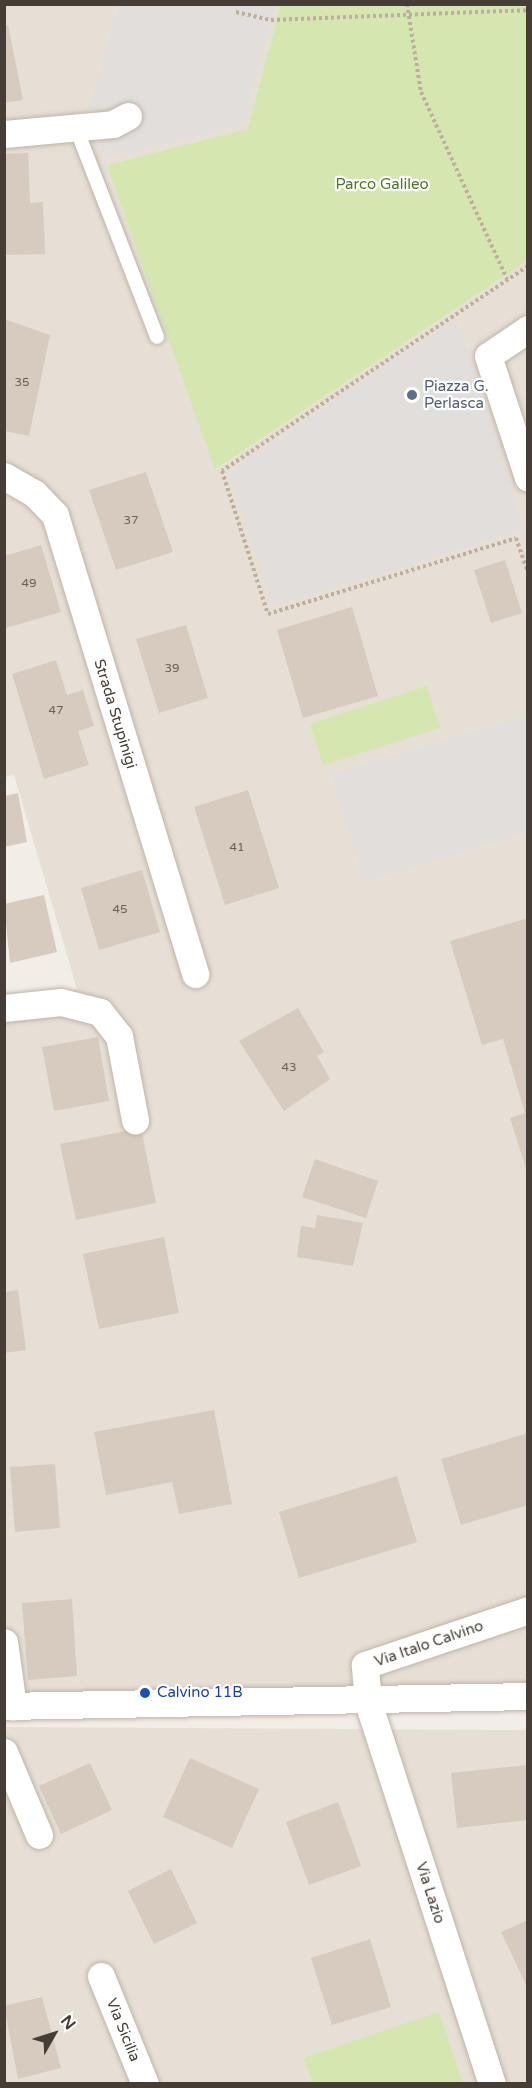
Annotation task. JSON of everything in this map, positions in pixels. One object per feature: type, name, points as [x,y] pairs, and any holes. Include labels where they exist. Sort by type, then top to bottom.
[{"type":"street","points":[[4,134],[113,124],[128,116]]},
{"type":"street","points":[[528,329],[488,356],[528,478]]},
{"type":"street","name":"Strada Stupinigi","points":[[4,476],[34,493],[55,515],[195,974]]},
{"type":"street","points":[[4,1008],[61,1002],[100,1012],[119,1036],[135,1120]]},
{"type":"street","name":"Via Italo Calvino","points":[[368,1702],[365,1665],[528,1610]]},
{"type":"street","points":[[4,1642],[9,1706],[368,1702],[528,1696]]},
{"type":"street","name":"Via Lazio","points":[[368,1702],[492,2084]]},
{"type":"street","points":[[4,1752],[39,1835]]},
{"type":"street","name":"Via Sicilia","points":[[101,1976],[145,2084]]},
{"type":"lane","points":[[76,128],[157,337]]},
{"type":"path","points":[[407,4],[421,92],[507,279]]},
{"type":"path","points":[[236,12],[271,20],[528,10]]},
{"type":"path","points":[[528,266],[222,471],[268,614],[516,538],[528,573]]},
{"type":"shaded area","points":[[5,5],[281,5],[249,130],[107,165],[216,470],[527,261],[527,1693],[5,1704],[5,998],[77,989],[14,775],[5,777]]},
{"type":"shaded area","points":[[119,5],[275,5],[243,124],[105,158],[83,131]]},
{"type":"shaded area","name":"Piazza G. Perlasca","points":[[458,318],[523,529],[274,606],[229,471]]},
{"type":"shaded area","points":[[527,716],[527,832],[364,882],[331,775]]},
{"type":"shaded area","points":[[5,1727],[527,1730],[527,2083],[463,2083],[439,2013],[303,2058],[312,2083],[5,2084]]},
{"type":"green space","name":"Parco Galileo","points":[[281,4],[527,5],[527,261],[215,470],[107,165],[248,129]]},
{"type":"green space","points":[[427,686],[440,728],[323,765],[310,724]]},
{"type":"green space","points":[[439,2012],[463,2083],[312,2083],[303,2058]]},
{"type":"building","points":[[8,25],[23,100],[4,103],[4,26]]},
{"type":"building","points":[[28,153],[30,203],[43,202],[45,254],[4,255],[4,154]]},
{"type":"building","points":[[4,319],[50,335],[29,436],[4,431]]},
{"type":"building","points":[[146,472],[173,552],[116,570],[89,490]]},
{"type":"building","points":[[41,545],[61,612],[6,628],[4,556]]},
{"type":"building","points":[[505,560],[522,613],[491,623],[474,570]]},
{"type":"building","points":[[352,607],[378,696],[303,718],[277,630]]},
{"type":"building","points":[[186,625],[208,698],[159,713],[136,639]]},
{"type":"building","points":[[56,660],[67,695],[83,690],[94,726],[78,731],[89,765],[44,779],[12,674]]},
{"type":"building","points":[[248,790],[279,888],[225,905],[194,807]]},
{"type":"building","points":[[18,793],[27,842],[4,847],[4,796]]},
{"type":"building","points":[[142,870],[160,932],[99,950],[81,888]]},
{"type":"building","points":[[44,895],[57,952],[10,963],[4,904]]},
{"type":"building","points":[[528,918],[527,1172],[510,1118],[525,1113],[503,1039],[482,1045],[450,941]]},
{"type":"building","points":[[298,1008],[324,1052],[317,1056],[330,1079],[284,1111],[239,1041]]},
{"type":"building","points":[[98,1037],[109,1101],[54,1111],[42,1047]]},
{"type":"building","points":[[141,1128],[156,1203],[76,1220],[60,1144]]},
{"type":"building","points":[[315,1159],[378,1181],[366,1218],[302,1197]]},
{"type":"building","points":[[317,1215],[363,1223],[353,1266],[297,1257],[301,1226],[315,1228]]},
{"type":"building","points":[[164,1237],[179,1313],[99,1329],[83,1254]]},
{"type":"building","points":[[18,1290],[26,1350],[4,1353],[4,1292]]},
{"type":"building","points":[[214,1410],[232,1504],[179,1514],[172,1482],[106,1495],[94,1432]]},
{"type":"building","points":[[528,1433],[528,1505],[461,1525],[441,1459]]},
{"type":"building","points":[[55,1464],[60,1528],[15,1532],[10,1467]]},
{"type":"building","points":[[397,1476],[417,1542],[299,1578],[279,1512]]},
{"type":"building","points":[[72,1599],[77,1676],[28,1680],[22,1603]]},
{"type":"building","points":[[190,1758],[259,1789],[232,1848],[163,1817]]},
{"type":"building","points":[[90,1763],[112,1810],[61,1834],[39,1786]]},
{"type":"building","points":[[528,1765],[528,1820],[457,1828],[451,1773]]},
{"type":"building","points":[[338,1802],[361,1866],[309,1885],[286,1822]]},
{"type":"building","points":[[171,1869],[197,1923],[154,1944],[128,1891]]},
{"type":"building","points":[[528,1920],[528,1989],[501,1932]]},
{"type":"building","points":[[370,1939],[391,2007],[332,2025],[311,1958]]},
{"type":"building","points":[[42,1997],[61,2068],[18,2079],[4,2006]]},
{"type":"place","name":"Piazza G. Perlasca","points":[[412,395]]},
{"type":"place","name":"Calvino 11B","points":[[145,1693]]}]
